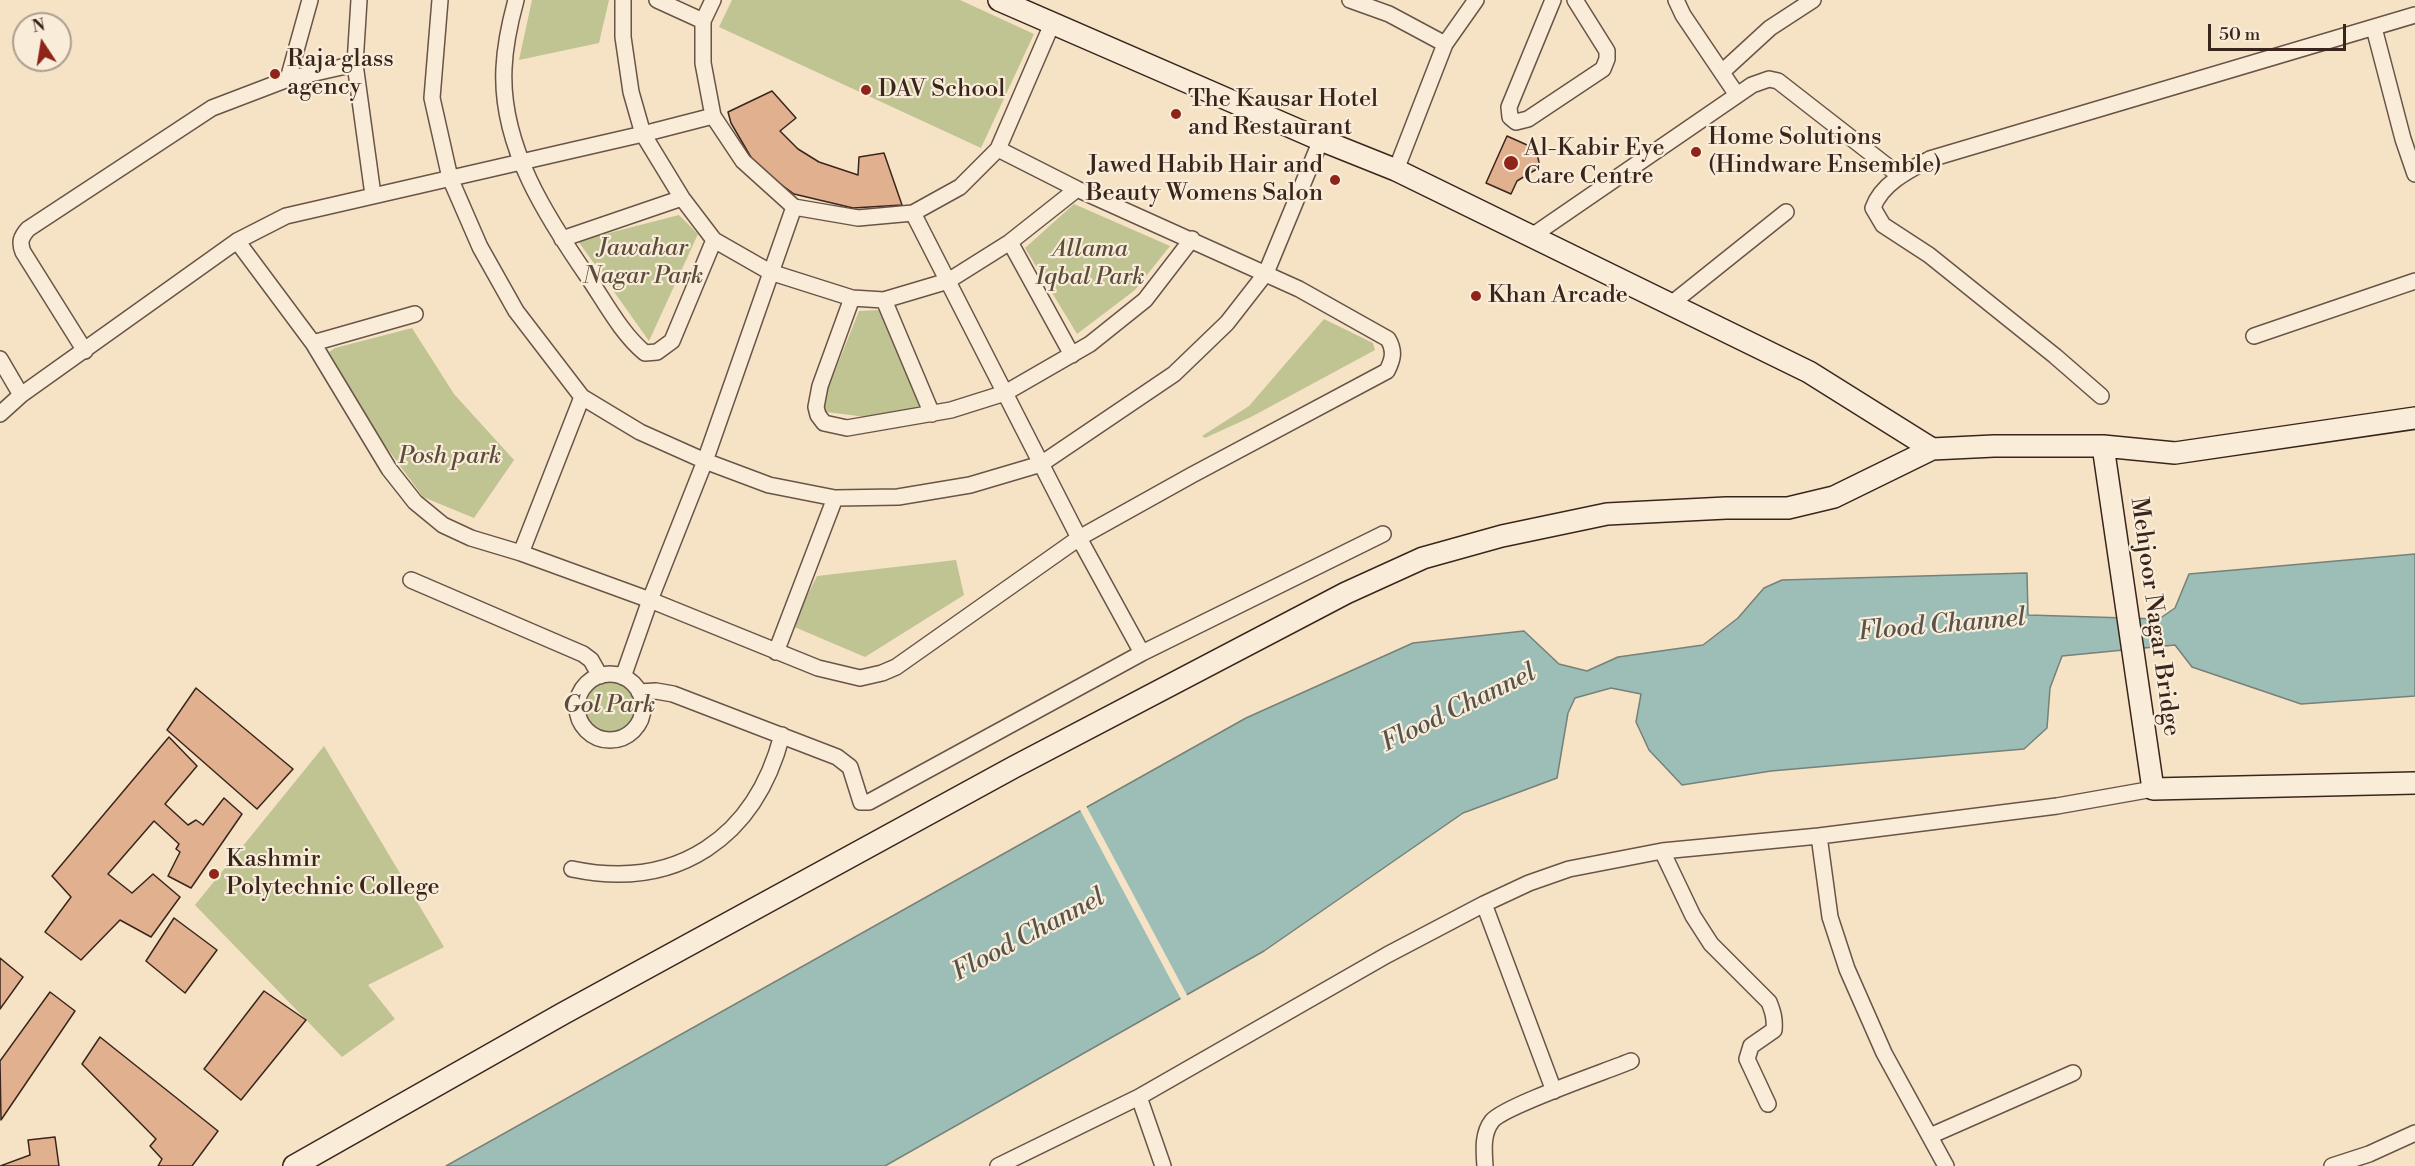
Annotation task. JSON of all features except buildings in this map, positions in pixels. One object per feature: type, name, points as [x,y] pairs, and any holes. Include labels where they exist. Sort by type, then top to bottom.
[{"type":"main road","points":[[999,0],[1321,140],[1396,170],[1809,372],[1932,449]]},
{"type":"main road","points":[[294,1166],[564,1013],[1024,762],[1346,593],[1423,558],[1502,536],[1607,514],[1726,508],[1788,508],[1834,497],[1932,449],[1994,446],[2103,446],[2175,453],[2415,418]]},
{"type":"main road","name":"Mehjoor Nagar Bridge","points":[[2103,446],[2153,789]]},
{"type":"main road","points":[[2153,789],[2415,783]]},
{"type":"street","points":[[288,79],[310,0]]},
{"type":"street","points":[[359,0],[355,64],[373,195]]},
{"type":"street","points":[[440,0],[432,98],[450,178],[480,247],[516,311],[582,396],[640,432],[705,461],[769,485],[835,498],[908,496],[970,485],[1041,464],[1174,374],[1227,323],[1266,273],[1321,140]]},
{"type":"street","points":[[516,0],[504,68],[507,108],[519,161],[562,239],[637,346],[649,353],[660,350],[672,341],[714,240]]},
{"type":"street","points":[[623,0],[623,37],[631,92],[644,134],[682,198],[714,240],[770,272],[852,298],[884,300],[948,281],[1010,242],[1077,189]]},
{"type":"street","points":[[657,0],[703,21]]},
{"type":"street","points":[[713,0],[703,21],[703,63],[713,116],[742,162],[795,207],[858,218],[913,213],[960,187],[998,149],[1052,24]]},
{"type":"street","points":[[1350,0],[1386,7],[1445,44]]},
{"type":"street","points":[[1396,170],[1445,44],[1476,0]]},
{"type":"street","points":[[1553,0],[1509,107],[1510,117],[1516,122],[1528,119],[1603,69],[1607,60],[1607,51],[1575,0]]},
{"type":"street","points":[[1676,0],[1683,15],[1737,95]]},
{"type":"street","points":[[1722,72],[1770,28],[1813,0]]},
{"type":"street","points":[[2102,396],[1929,255],[1883,225],[1875,214],[1875,204],[1900,176],[1930,159],[2415,15]]},
{"type":"street","points":[[2374,28],[2403,139],[2415,174]]},
{"type":"street","points":[[85,351],[27,261],[20,244],[28,229],[212,108],[288,79],[355,64]]},
{"type":"street","points":[[1532,236],[1737,95],[1761,81],[1778,81],[1900,176]]},
{"type":"street","points":[[0,414],[21,395],[237,241],[286,216],[713,116]]},
{"type":"street","points":[[237,241],[313,343],[389,469],[415,502],[443,525],[471,538],[521,553],[650,600],[818,668],[860,678],[882,673],[916,655],[1079,538],[1387,371],[1393,353],[1388,339],[1308,293],[1077,189],[998,149]]},
{"type":"street","points":[[562,239],[682,198]]},
{"type":"street","points":[[623,677],[650,600],[705,461],[770,272],[795,207]]},
{"type":"street","points":[[1671,304],[1786,212]]},
{"type":"street","points":[[913,213],[1079,538],[1142,653]]},
{"type":"street","points":[[852,298],[820,386],[816,407],[824,423],[848,428],[951,410],[1005,393],[1090,344],[1145,300],[1192,239]]},
{"type":"street","points":[[1010,242],[1072,355]]},
{"type":"street","points":[[2254,336],[2415,281]]},
{"type":"street","points":[[884,300],[932,414]]},
{"type":"street","points":[[313,343],[415,314]]},
{"type":"street","points":[[0,359],[21,395]]},
{"type":"street","points":[[521,553],[582,396]]},
{"type":"street","points":[[776,652],[835,498]]},
{"type":"street","points":[[639,692],[656,691],[673,694],[782,735],[845,762],[853,772],[861,802],[869,802],[1142,653],[1383,534]]},
{"type":"street","points":[[411,580],[583,654],[591,660],[600,676]]},
{"type":"street","points":[[611,674],[623,677],[639,692],[643,703],[638,724],[630,733],[620,738],[609,740],[598,738],[588,732],[581,723],[578,701],[582,690],[590,681],[600,676],[611,674]]},
{"type":"street","points":[[572,869],[593,873],[637,874],[679,863],[714,843],[730,830],[756,800],[774,764],[782,735]]},
{"type":"street","points":[[998,1166],[1138,1097],[1387,955],[1484,904],[1529,883],[1569,869],[1662,851],[1819,836],[2057,806],[2153,789]]},
{"type":"street","points":[[1819,836],[1830,917],[1847,969],[1884,1053],[1946,1166]]},
{"type":"street","points":[[1662,851],[1693,916],[1711,944],[1769,1002],[1772,1008],[1775,1017],[1774,1030],[1751,1046],[1747,1059],[1768,1104]]},
{"type":"street","points":[[1484,904],[1554,1091]]},
{"type":"street","points":[[1485,1166],[1485,1137],[1491,1122],[1496,1117],[1631,1061]]},
{"type":"street","points":[[1930,1137],[2073,1073]]},
{"type":"street","points":[[1138,1097],[1163,1166]]},
{"type":"street","points":[[2332,1166],[2369,1154],[2415,1133]]},
{"type":"green space","points":[[532,0],[609,0],[599,43],[519,60]]},
{"type":"green space","points":[[732,0],[960,0],[1034,34],[981,148],[719,27]]},
{"type":"green space","name":"Allama Iqbal Park","points":[[1074,204],[1170,246],[1135,290],[1077,334],[1025,248]]},
{"type":"green space","name":"Jawahar Nagar Park","points":[[679,215],[698,234],[649,341],[578,241]]},
{"type":"green space","points":[[879,310],[920,408],[866,417],[819,411],[859,311]]},
{"type":"green space","points":[[1324,319],[1373,343],[1375,350],[1251,417],[1205,438],[1202,436],[1249,406]]},
{"type":"green space","name":"Posh park","points":[[412,328],[454,394],[514,460],[474,518],[423,497],[376,433],[329,352],[335,348]]},
{"type":"green space","points":[[956,560],[964,595],[865,657],[792,626],[817,576]]},
{"type":"green space","name":"Gol Park","points":[[604,679],[614,679],[624,683],[632,691],[636,706],[632,721],[624,729],[614,733],[604,733],[594,729],[586,721],[582,711],[582,701],[586,691],[594,683]]},
{"type":"green space","points":[[324,746],[444,947],[368,985],[395,1019],[342,1057],[195,905]]},
{"type":"water","name":"Flood Channel","points":[[2415,554],[2415,696],[2301,704],[2192,667],[2175,645],[2062,656],[2050,688],[2047,728],[2024,749],[1771,771],[1682,785],[1649,750],[1636,722],[1641,694],[1611,688],[1575,698],[1568,713],[1557,778],[1463,813],[1264,951],[885,1166],[446,1166],[1246,718],[1413,643],[1524,631],[1559,664],[1587,671],[1618,657],[1703,645],[1738,618],[1764,588],[1782,580],[2027,573],[2028,615],[2159,619],[2175,608],[2189,574]]},
{"type":"pier","points":[[1085,804],[1188,997],[1182,1001],[1079,808]]},
{"type":"place","name":"Raja glass agency","points":[[275,74]]},
{"type":"place","name":"DAV School","points":[[866,90]]},
{"type":"place","name":"The Kausar Hotel and Restaurant","points":[[1176,114]]},
{"type":"place","name":"Home Solutions (Hindware Ensemble)","points":[[1696,152]]},
{"type":"place","name":"Al-Kabir Eye Care Centre","points":[[1511,163]]},
{"type":"place","name":"Jawed Habib Hair and Beauty Womens Salon","points":[[1335,180]]},
{"type":"place","name":"Khan Arcade","points":[[1476,296]]},
{"type":"place","name":"Kashmir Polytechnic College","points":[[214,874]]}]
